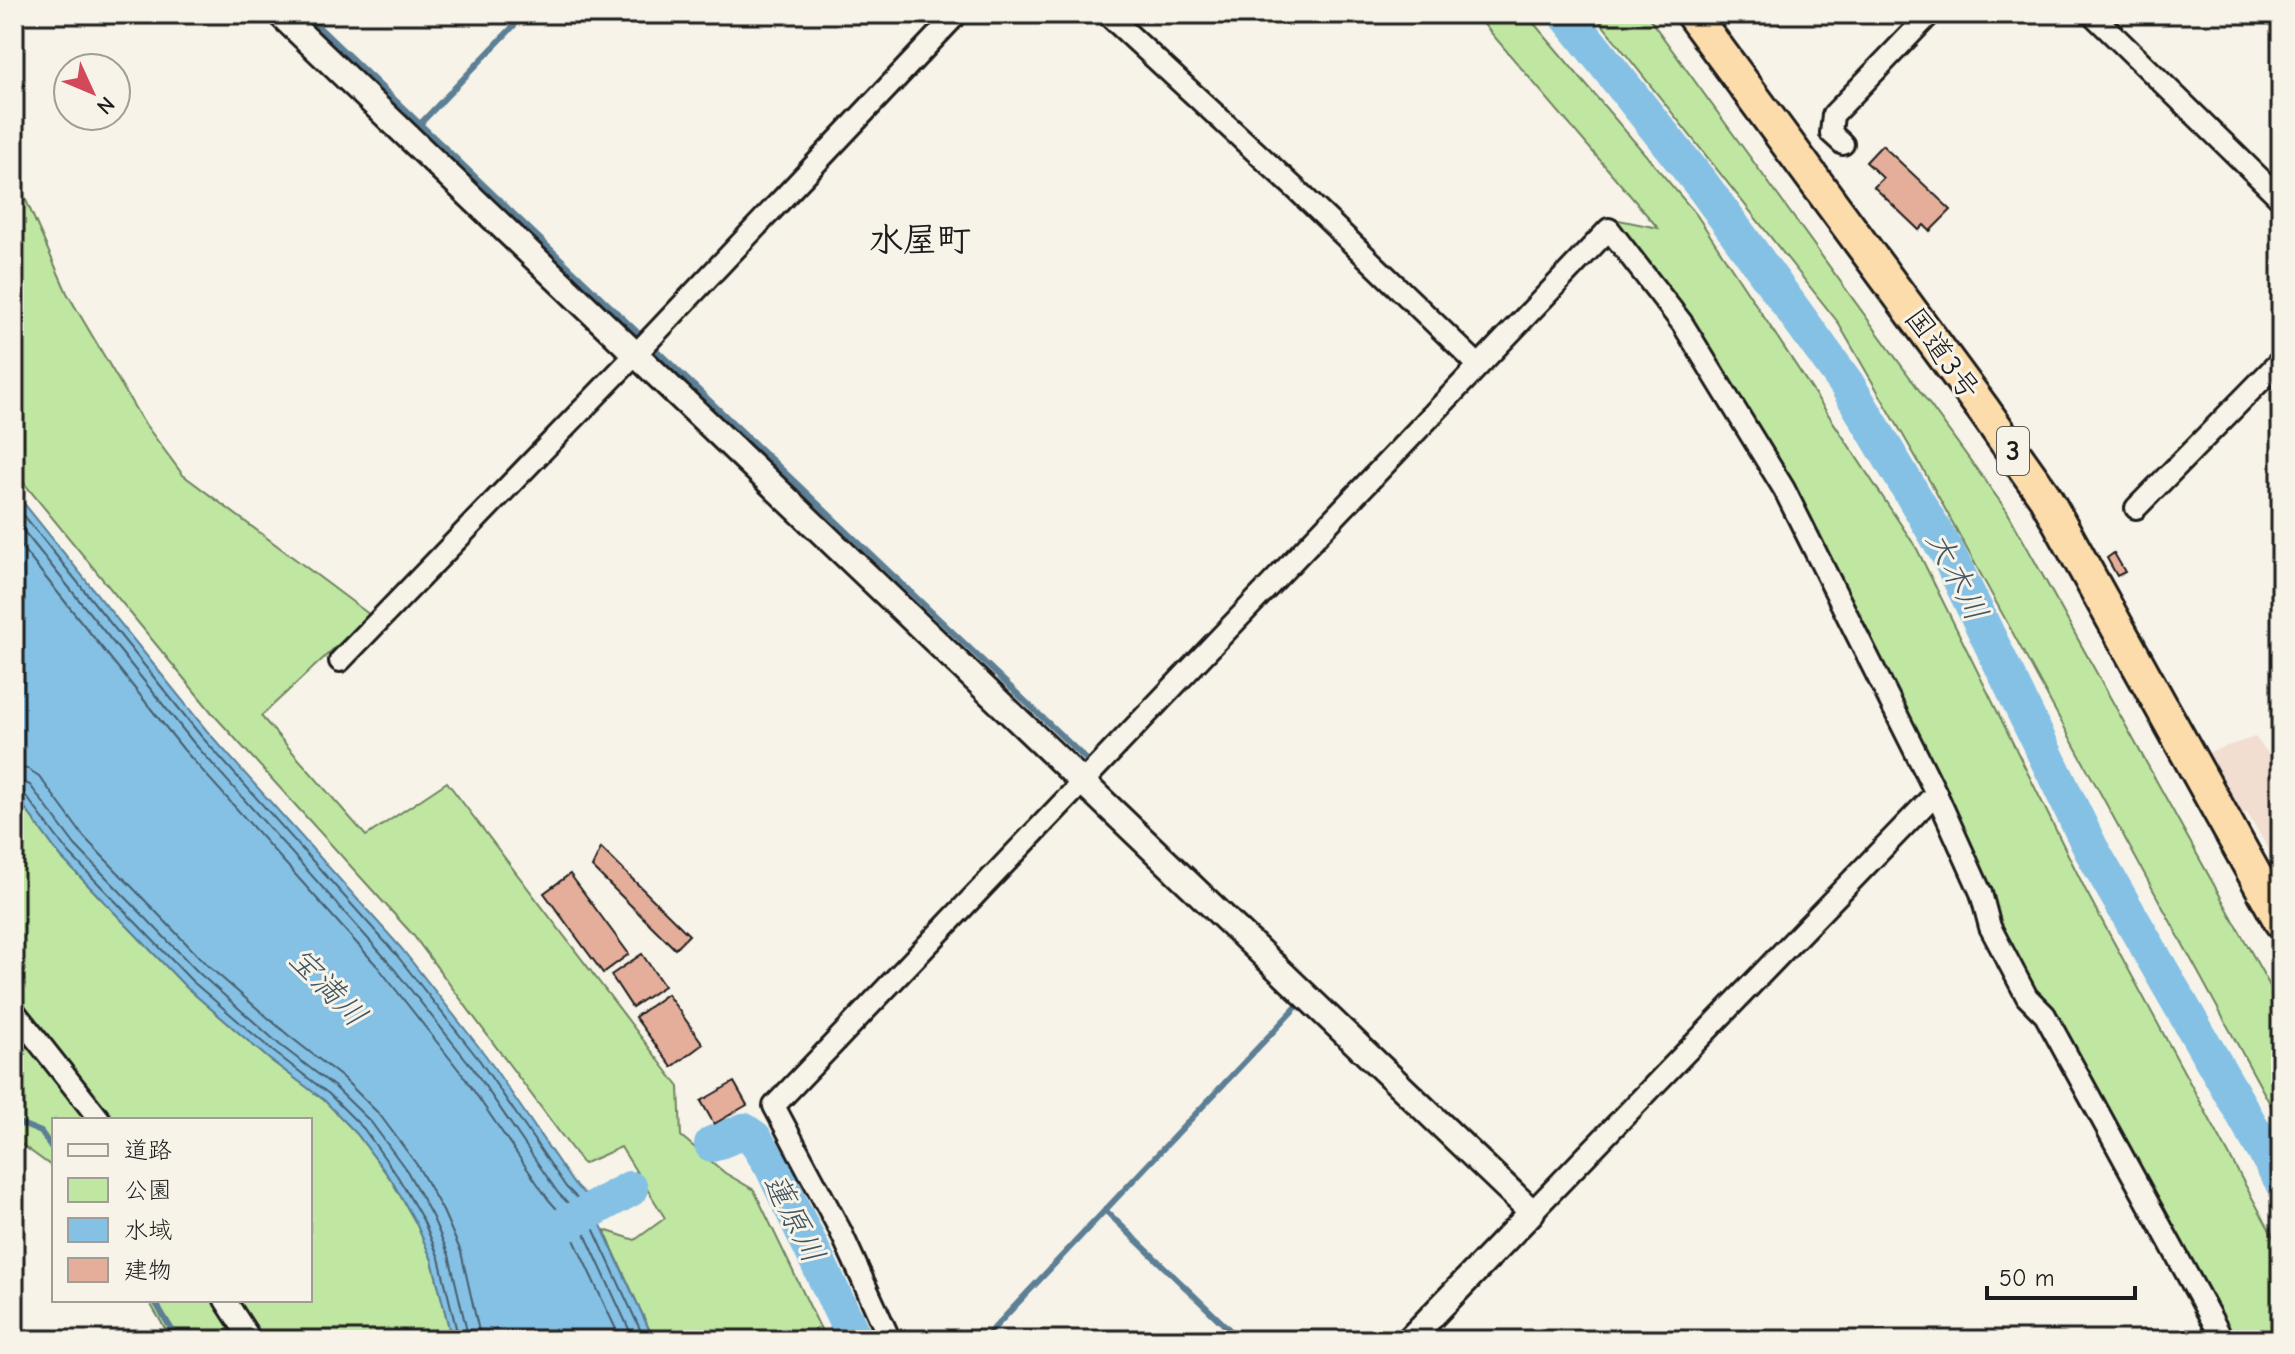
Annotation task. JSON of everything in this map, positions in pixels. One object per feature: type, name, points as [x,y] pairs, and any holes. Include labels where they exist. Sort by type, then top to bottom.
[{"type":"highway","name":"国道3号","points":[[1692,14],[2045,497],[2281,922]]},
{"type":"street","points":[[280,14],[1532,1212]]},
{"type":"street","points":[[340,661],[957,14]]},
{"type":"street","points":[[1107,14],[1298,191],[1477,364]]},
{"type":"street","points":[[1843,144],[1831,133],[1833,115],[1930,14]]},
{"type":"street","points":[[2092,14],[2281,199]]},
{"type":"street","points":[[890,1340],[840,1230],[774,1106],[1477,364],[1609,229],[1682,323],[1784,489],[1936,793],[1981,893],[1990,927],[2027,997],[2045,1015],[2223,1340]]},
{"type":"street","points":[[2136,508],[2281,360]]},
{"type":"street","points":[[1409,1340],[1936,793]]},
{"type":"street","points":[[14,1011],[98,1118]]},
{"type":"street","points":[[226,1302],[251,1340]]},
{"type":"shaded area","points":[[2255,737],[2281,769],[2281,870],[2247,813],[2238,814],[2206,753]]},
{"type":"green space","points":[[1475,14],[1526,14],[1696,214],[1917,549],[2086,891],[2281,1251],[2281,1340],[2233,1340],[2047,1007],[2026,976],[1942,794],[1691,326],[1609,218],[1658,228]]},
{"type":"green space","points":[[1594,14],[1646,14],[2007,511],[2281,1006],[2281,1124],[1932,485],[1837,321]]},
{"type":"green space","points":[[14,173],[67,293],[142,420],[183,475],[370,615],[261,716],[366,836],[447,782],[679,1087],[681,1136],[725,1173],[754,1190],[826,1340],[654,1340],[604,1230],[635,1240],[665,1218],[621,1147],[583,1164],[413,935],[213,714],[14,471]]},
{"type":"green space","points":[[14,793],[61,857],[186,987],[269,1059],[324,1100],[357,1134],[392,1181],[416,1223],[432,1260],[452,1340],[172,1340],[149,1302],[312,1302],[312,1118],[52,1118],[52,1167],[14,1139]]},
{"type":"water","name":"宝満川","points":[[14,491],[207,731],[401,948],[486,1056],[573,1183],[588,1197],[654,1340],[452,1340],[432,1260],[416,1223],[392,1181],[357,1134],[324,1100],[269,1059],[186,987],[61,857],[14,793]]},
{"type":"building","points":[[1882,145],[1951,210],[1930,231],[1924,225],[1919,230],[1874,187],[1883,178],[1866,162]]},
{"type":"building","points":[[2114,553],[2125,572],[2117,576],[2107,558]]},
{"type":"building","points":[[601,848],[689,935],[675,949],[592,867]]},
{"type":"building","points":[[570,874],[629,954],[603,973],[544,893]]},
{"type":"building","points":[[642,954],[664,986],[632,1007],[611,975]]},
{"type":"building","points":[[667,994],[703,1044],[672,1067],[635,1017]]},
{"type":"building","points":[[734,1082],[747,1105],[714,1124],[701,1101]]},
{"type":"waterway","points":[[305,14],[638,333]]},
{"type":"waterway","points":[[419,125],[525,14]]},
{"type":"waterway","name":"大木川","points":[[1566,14],[1703,186],[1846,383],[1948,554],[2091,849],[2281,1179]]},
{"type":"waterway","points":[[654,348],[1088,761]]},
{"type":"waterway","points":[[983,1340],[1300,1003]]},
{"type":"waterway","points":[[14,1121],[41,1132],[52,1148]]},
{"type":"waterway","points":[[739,1121],[744,1131]]},
{"type":"waterway","name":"蓮原川","points":[[712,1144],[744,1131],[754,1138],[772,1166],[855,1340]]},
{"type":"waterway","name":"蓮原川","points":[[550,1233],[630,1189]]},
{"type":"waterway","points":[[1105,1210],[1240,1340]]},
{"type":"waterway","points":[[155,1302],[178,1340]]},
{"type":"district","name":"水屋町","points":[[920,240]]}]
